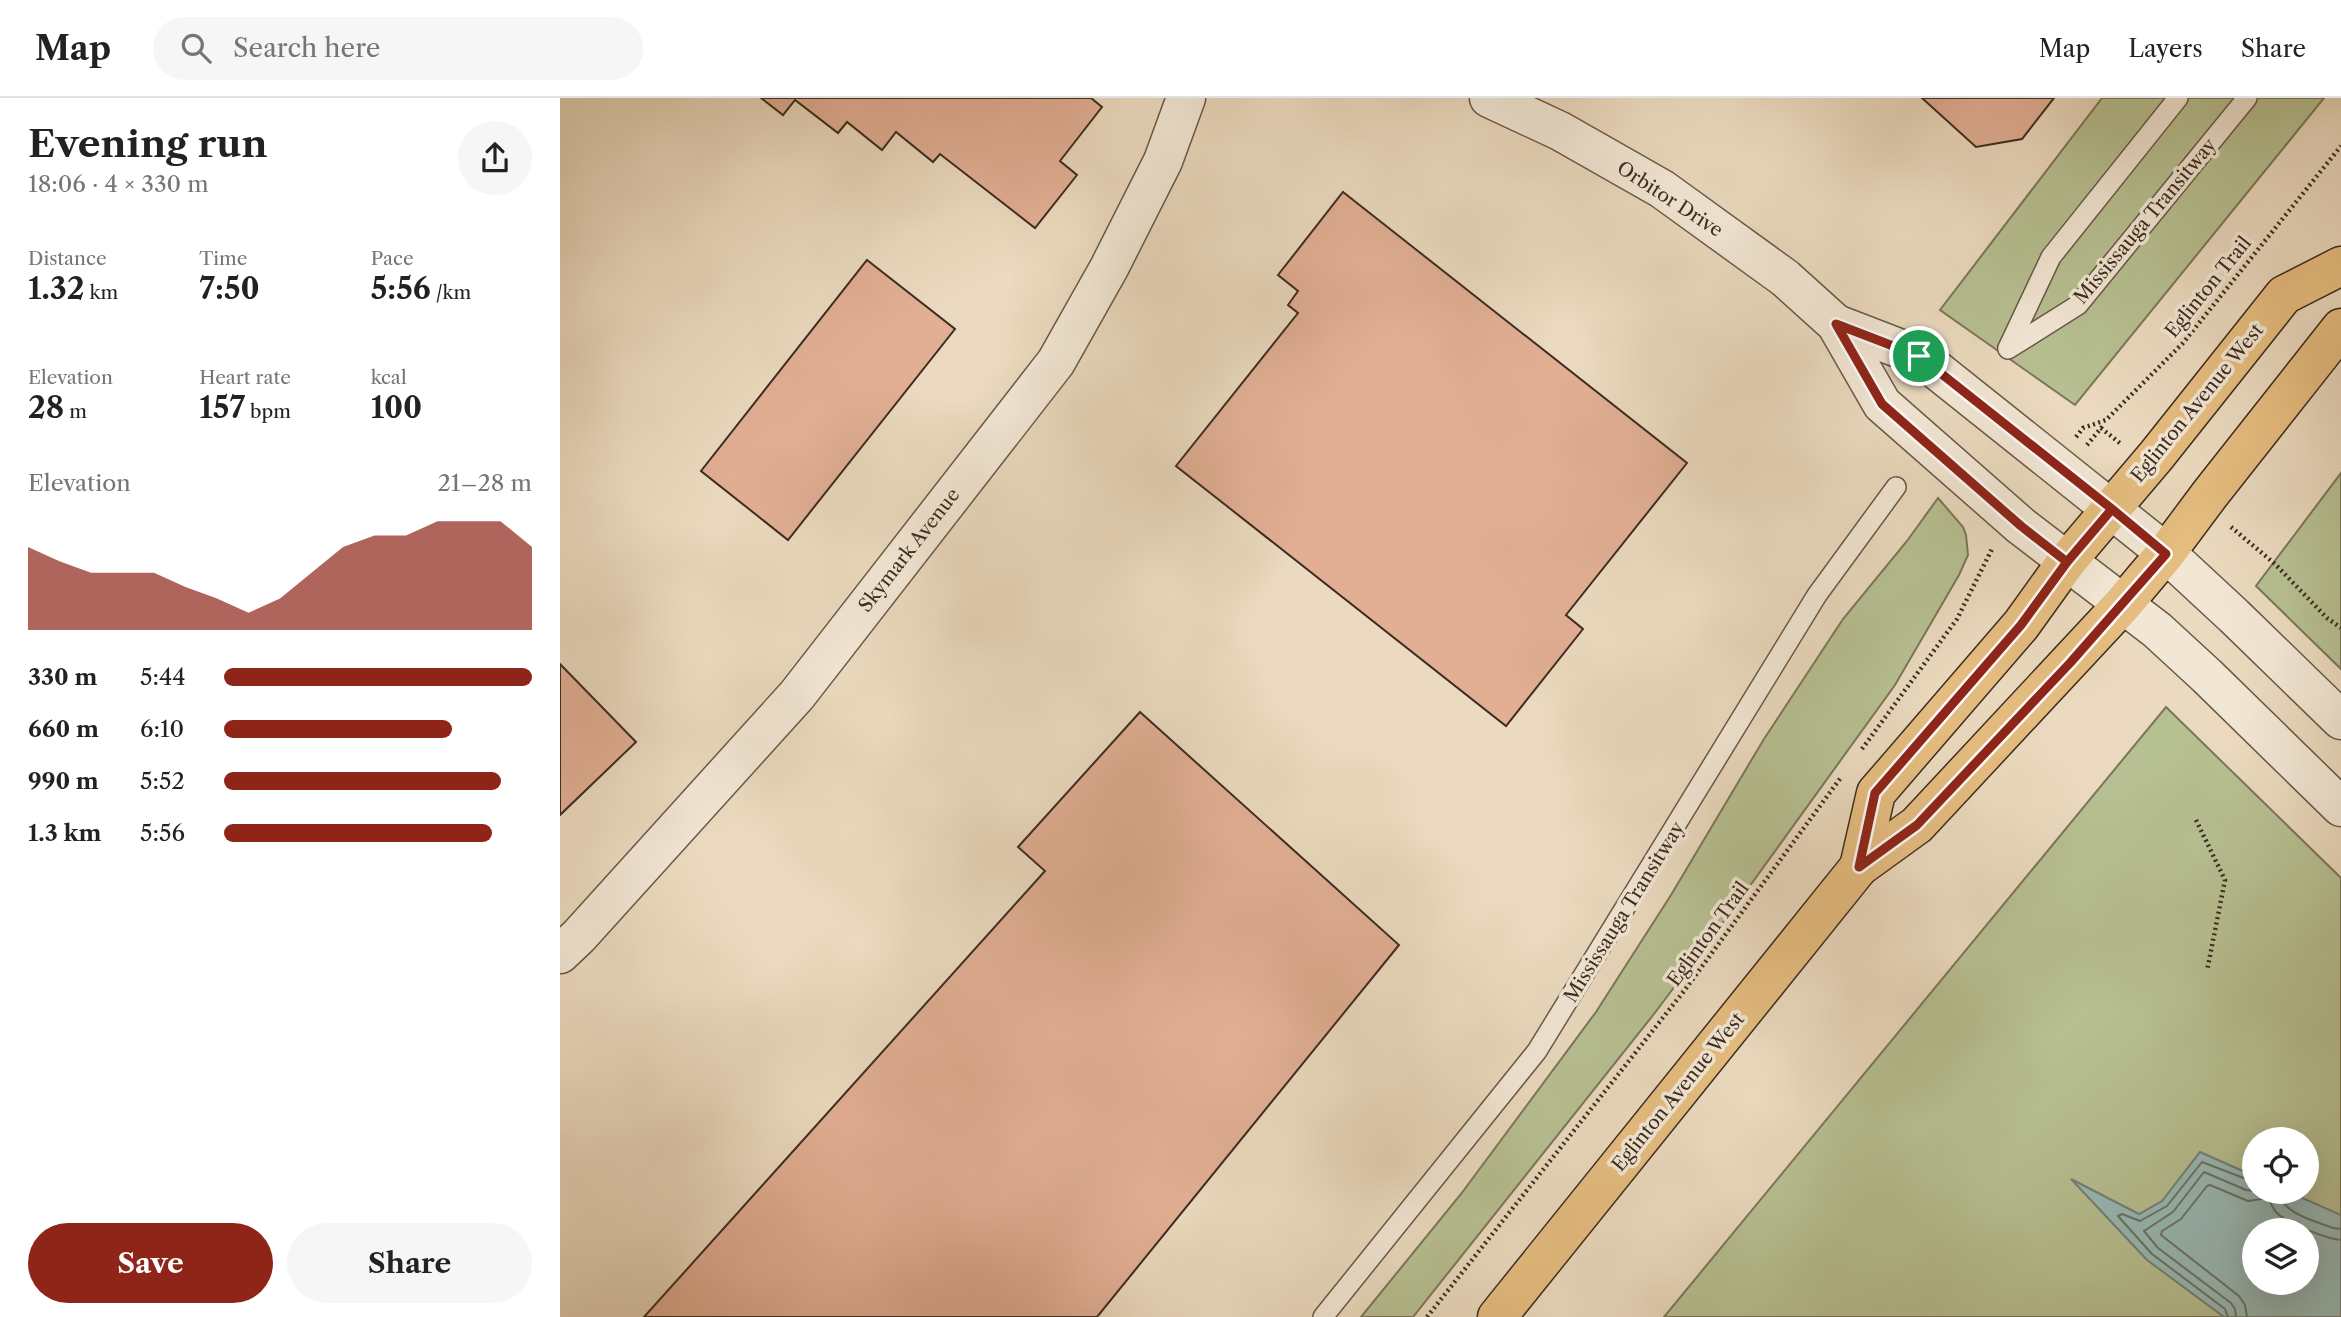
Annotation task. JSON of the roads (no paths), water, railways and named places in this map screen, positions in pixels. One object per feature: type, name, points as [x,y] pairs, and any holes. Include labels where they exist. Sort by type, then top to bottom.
[{"type":"main road","name":"Eglinton Avenue West","points":[[1859,867],[1875,793],[2021,625],[2080,572],[2123,518],[2284,295],[2341,266]]},
{"type":"main road","name":"Eglinton Avenue West","points":[[1497,1317],[1859,867],[1917,825],[2123,604],[2166,554],[2341,328]]},
{"type":"street","name":"Skymark Avenue","points":[[560,954],[797,695],[1056,362],[1110,268],[1163,161],[1186,98]]},
{"type":"street","name":"Orbitor Drive","points":[[1489,98],[1560,131],[1662,189],[1784,278],[1836,324],[1882,404],[2021,526],[2157,630],[2341,807]]},
{"type":"street","name":"Orbitor Drive","points":[[1836,324],[1919,356],[2166,554],[2341,720]]},
{"type":"lane","name":"Mississauga Transitway","points":[[2178,98],[2051,257],[2008,349],[2078,304],[2247,98]]},
{"type":"lane","name":"Mississauga Transitway","points":[[1323,1317],[1537,1051],[1817,595],[1896,486]]},
{"type":"water","points":[[2200,1152],[2242,1171],[2242,1204],[2316,1204],[2341,1215],[2341,1317],[2224,1317],[2147,1260],[2071,1179],[2139,1214],[2162,1201]]}]
